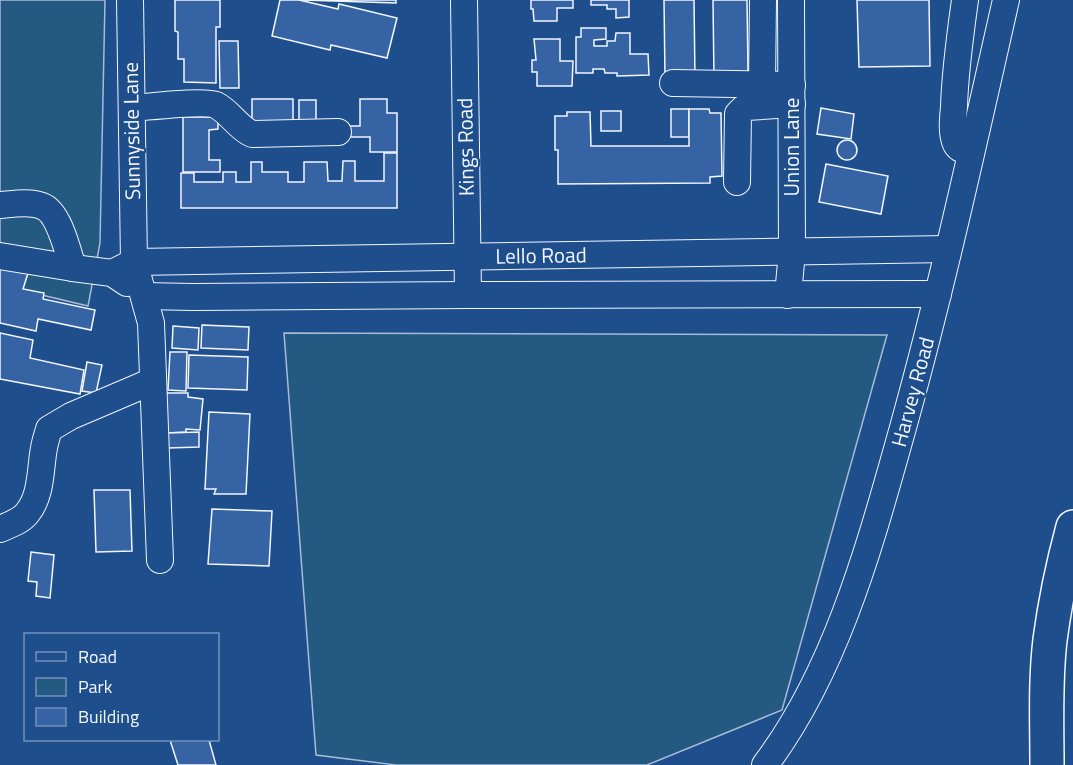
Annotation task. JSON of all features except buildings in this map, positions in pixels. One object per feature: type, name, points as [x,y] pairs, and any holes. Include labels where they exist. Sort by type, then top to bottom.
[{"type":"main road","points":[[1047,765],[1046,704],[1050,641],[1064,561],[1073,527]]},
{"type":"street","name":"Sunnyside Lane","points":[[130,0],[132,108],[123,267],[144,296],[151,323],[160,560]]},
{"type":"street","name":"Kings Road","points":[[464,0],[468,295]]},
{"type":"street","points":[[762,85],[763,0]]},
{"type":"street","name":"Union Lane","points":[[788,295],[792,252],[791,0]]},
{"type":"street","points":[[965,0],[955,72],[953,127],[957,146],[971,153]]},
{"type":"street","name":"Harvey Road","points":[[765,765],[780,746],[815,684],[837,635],[872,538],[922,361],[1006,0]]},
{"type":"street","points":[[673,84],[762,85],[792,95]]},
{"type":"street","points":[[737,182],[738,114],[747,107],[792,95]]},
{"type":"street","points":[[132,108],[209,104],[225,111],[245,131],[252,134],[338,132]]},
{"type":"street","points":[[0,205],[34,204],[50,210],[58,225],[73,268]]},
{"type":"street","name":"Lello Road","points":[[0,256],[73,268],[468,257],[948,249]]},
{"type":"street","name":"Lello Road","points":[[144,296],[938,294]]},
{"type":"street","points":[[0,529],[27,514],[36,497],[49,429],[71,416],[153,381]]},
{"type":"green space","points":[[0,0],[105,0],[100,243],[88,306],[0,285]]},
{"type":"green space","points":[[284,333],[887,335],[782,710],[647,765],[396,765],[316,755]]}]
